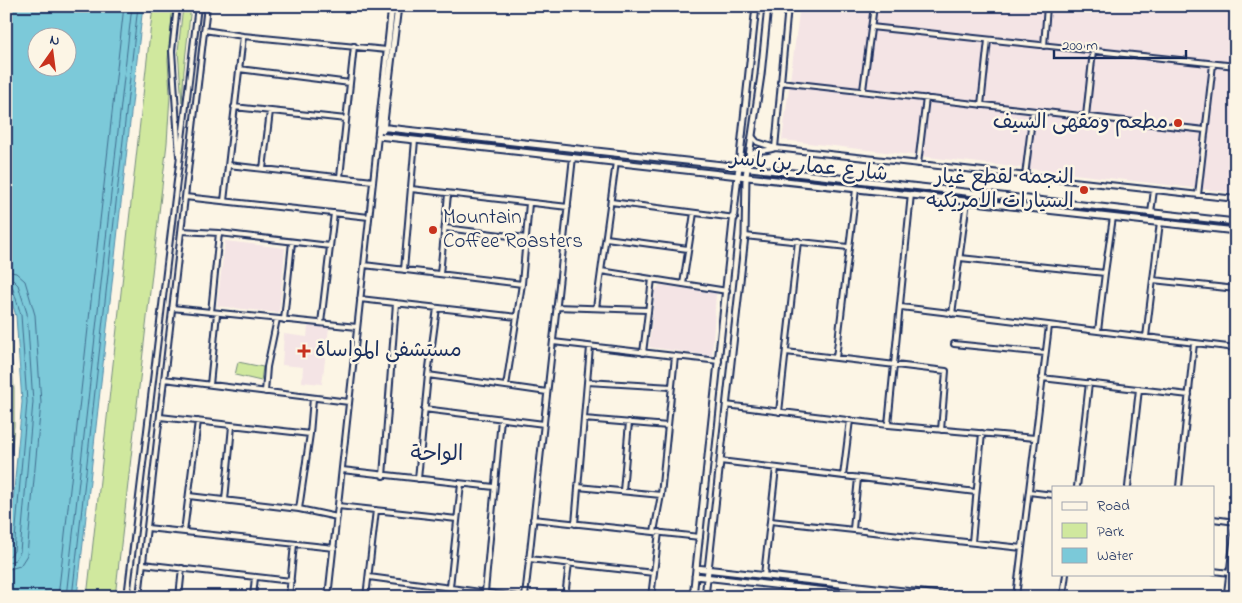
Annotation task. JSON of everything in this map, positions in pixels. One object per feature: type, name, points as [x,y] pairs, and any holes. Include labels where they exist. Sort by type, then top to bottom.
[{"type":"street","points":[[177,6],[172,51],[179,159]]},
{"type":"street","points":[[127,597],[198,6]]},
{"type":"street","points":[[140,597],[207,6]]},
{"type":"street","points":[[381,128],[392,6]]},
{"type":"street","points":[[328,597],[373,181],[398,6]]},
{"type":"street","points":[[693,597],[756,6]]},
{"type":"street","points":[[705,597],[745,236],[746,176],[761,75],[768,6]]},
{"type":"street","points":[[775,148],[788,6]]},
{"type":"street","points":[[864,90],[874,6]]},
{"type":"street","points":[[1044,46],[1047,6]]},
{"type":"street","points":[[871,27],[1236,66]]},
{"type":"street","points":[[204,30],[242,36],[387,50]]},
{"type":"street","points":[[224,201],[242,36]]},
{"type":"street","points":[[981,105],[988,40]]},
{"type":"street","points":[[340,177],[354,46]]},
{"type":"street","points":[[1086,116],[1093,51]]},
{"type":"street","points":[[1198,195],[1213,64]]},
{"type":"street","points":[[238,69],[350,83]]},
{"type":"street","points":[[780,82],[1205,130]]},
{"type":"street","points":[[918,164],[926,98]]},
{"type":"street","points":[[234,107],[346,119]]},
{"type":"street","points":[[263,169],[270,111]]},
{"type":"street","points":[[1025,176],[1033,111]]},
{"type":"street","points":[[177,122],[185,115]]},
{"type":"street","name":"شارع عمار بن ياسر","points":[[381,128],[1236,222]]},
{"type":"street","points":[[751,135],[757,142],[775,148],[1236,199]]},
{"type":"street","name":"شارع عمار بن ياسر","points":[[380,136],[1236,231]]},
{"type":"street","points":[[404,270],[415,140]]},
{"type":"street","points":[[749,154],[775,148]]},
{"type":"street","points":[[525,597],[573,157]]},
{"type":"street","points":[[596,308],[616,162]]},
{"type":"street","points":[[228,165],[373,181]]},
{"type":"street","points":[[836,358],[856,188]]},
{"type":"street","points":[[411,189],[568,207]]},
{"type":"street","points":[[1152,213],[1154,190]]},
{"type":"street","points":[[440,274],[448,194]]},
{"type":"street","points":[[888,425],[911,194]]},
{"type":"street","points":[[185,197],[369,217]]},
{"type":"street","points":[[952,314],[967,201]]},
{"type":"street","points":[[611,202],[734,218]]},
{"type":"street","points":[[506,386],[522,284],[529,203]]},
{"type":"street","points":[[321,323],[334,213]]},
{"type":"street","points":[[683,284],[694,213]]},
{"type":"street","points":[[1098,331],[1113,217]]},
{"type":"street","points":[[1146,338],[1160,222]]},
{"type":"street","points":[[445,228],[526,238]]},
{"type":"street","points":[[181,231],[219,233],[330,246]]},
{"type":"street","points":[[211,312],[219,233]]},
{"type":"street","points":[[745,236],[848,248]]},
{"type":"street","points":[[606,238],[688,250]]},
{"type":"street","points":[[779,412],[798,241]]},
{"type":"street","points":[[284,320],[292,242]]},
{"type":"street","points":[[960,258],[1105,273]]},
{"type":"street","points":[[364,265],[522,284]]},
{"type":"street","points":[[601,271],[727,291]]},
{"type":"street","points":[[643,353],[652,279]]},
{"type":"street","points":[[1153,280],[1236,289]]},
{"type":"street","points":[[360,299],[517,317]]},
{"type":"street","points":[[383,476],[396,304]]},
{"type":"street","points":[[901,307],[1236,348]]},
{"type":"street","points":[[172,308],[357,327]]},
{"type":"street","points":[[418,479],[424,409],[437,308]]},
{"type":"street","points":[[556,308],[648,310]]},
{"type":"street","points":[[210,385],[218,313]]},
{"type":"street","points":[[265,392],[267,367],[277,319]]},
{"type":"street","points":[[1016,597],[1048,326]]},
{"type":"street","points":[[553,342],[719,362]]},
{"type":"street","points":[[1178,486],[1194,343]]},
{"type":"street","points":[[954,344],[1045,353]]},
{"type":"street","points":[[575,524],[590,347]]},
{"type":"street","points":[[786,352],[946,371],[941,430]]},
{"type":"street","points":[[651,597],[675,356]]},
{"type":"street","points":[[428,375],[547,392]]},
{"type":"street","points":[[1042,378],[1189,395]]},
{"type":"street","points":[[164,379],[349,402]]},
{"type":"street","points":[[587,382],[672,388]]},
{"type":"street","points":[[1077,486],[1089,383]]},
{"type":"street","points":[[1128,486],[1138,389]]},
{"type":"street","points":[[299,509],[310,434],[313,398]]},
{"type":"street","points":[[726,405],[888,425],[1035,438]]},
{"type":"street","points":[[424,409],[544,424]]},
{"type":"street","points":[[160,417],[310,434]]},
{"type":"street","points":[[584,418],[668,426]]},
{"type":"street","points":[[485,592],[501,419]]},
{"type":"street","points":[[843,476],[850,420]]},
{"type":"street","points":[[184,532],[198,421]]},
{"type":"street","points":[[623,491],[630,422]]},
{"type":"street","points":[[225,500],[232,426]]},
{"type":"street","points":[[972,542],[982,433]]},
{"type":"street","points":[[720,461],[976,492]]},
{"type":"street","points":[[764,575],[776,468]]},
{"type":"street","points":[[342,470],[494,487]]},
{"type":"street","points":[[853,529],[858,478]]},
{"type":"street","points":[[450,587],[461,484]]},
{"type":"street","points":[[578,487],[661,495]]},
{"type":"street","points":[[1029,492],[1052,495]]},
{"type":"street","points":[[189,496],[299,509],[337,517]]},
{"type":"street","points":[[338,506],[457,519]]},
{"type":"street","points":[[366,597],[376,510]]},
{"type":"street","points":[[533,519],[700,537]]},
{"type":"street","points":[[1214,519],[1236,522],[1227,597]]},
{"type":"street","points":[[770,521],[1022,548]]},
{"type":"street","points":[[147,528],[334,548]]},
{"type":"street","points":[[289,597],[294,544]]},
{"type":"street","points":[[529,559],[654,573]]},
{"type":"street","points":[[565,597],[568,563]]},
{"type":"street","points":[[143,564],[290,581]]},
{"type":"street","points":[[179,597],[182,568]]},
{"type":"street","points":[[696,568],[958,597]]},
{"type":"street","points":[[1214,571],[1230,573]]},
{"type":"street","points":[[696,576],[880,597]]},
{"type":"street","points":[[1063,597],[1066,576]]},
{"type":"street","points":[[253,597],[255,577]]},
{"type":"street","points":[[369,577],[518,597]]},
{"type":"shaded area","points":[[800,6],[1236,6],[1236,193],[782,140]]},
{"type":"shaded area","points":[[225,241],[285,248],[279,313],[217,306]]},
{"type":"shaded area","points":[[660,285],[716,293],[712,356],[649,347],[655,290]]},
{"type":"shaded area","name":"مستشفى المواساة","points":[[308,326],[329,328],[322,384],[302,382],[303,367],[282,365],[284,334],[307,337]]},
{"type":"green space","points":[[153,6],[173,6],[168,60],[170,95],[167,143],[115,597],[87,597]]},
{"type":"green space","points":[[183,6],[191,6],[182,103],[178,51]]},
{"type":"green space","points":[[6,337],[10,337],[14,390],[14,426],[9,474],[6,474]]},
{"type":"green space","points":[[238,362],[263,367],[261,381],[235,375]]},
{"type":"water","points":[[6,6],[143,6],[77,597],[6,597],[6,578],[22,402],[16,316],[6,283]]},
{"type":"place","name":"مطعم ومقهى السيف","points":[[1178,123]]},
{"type":"place","name":"النجمه لقطع غيار السيارات الامريكيه","points":[[1084,190]]},
{"type":"place","name":"Mountain Coffee Roasters","points":[[433,230]]},
{"type":"place","name":"مستشفى المواساة","points":[[304,351]]},
{"type":"district","name":"الواحة","points":[[437,455]]}]
